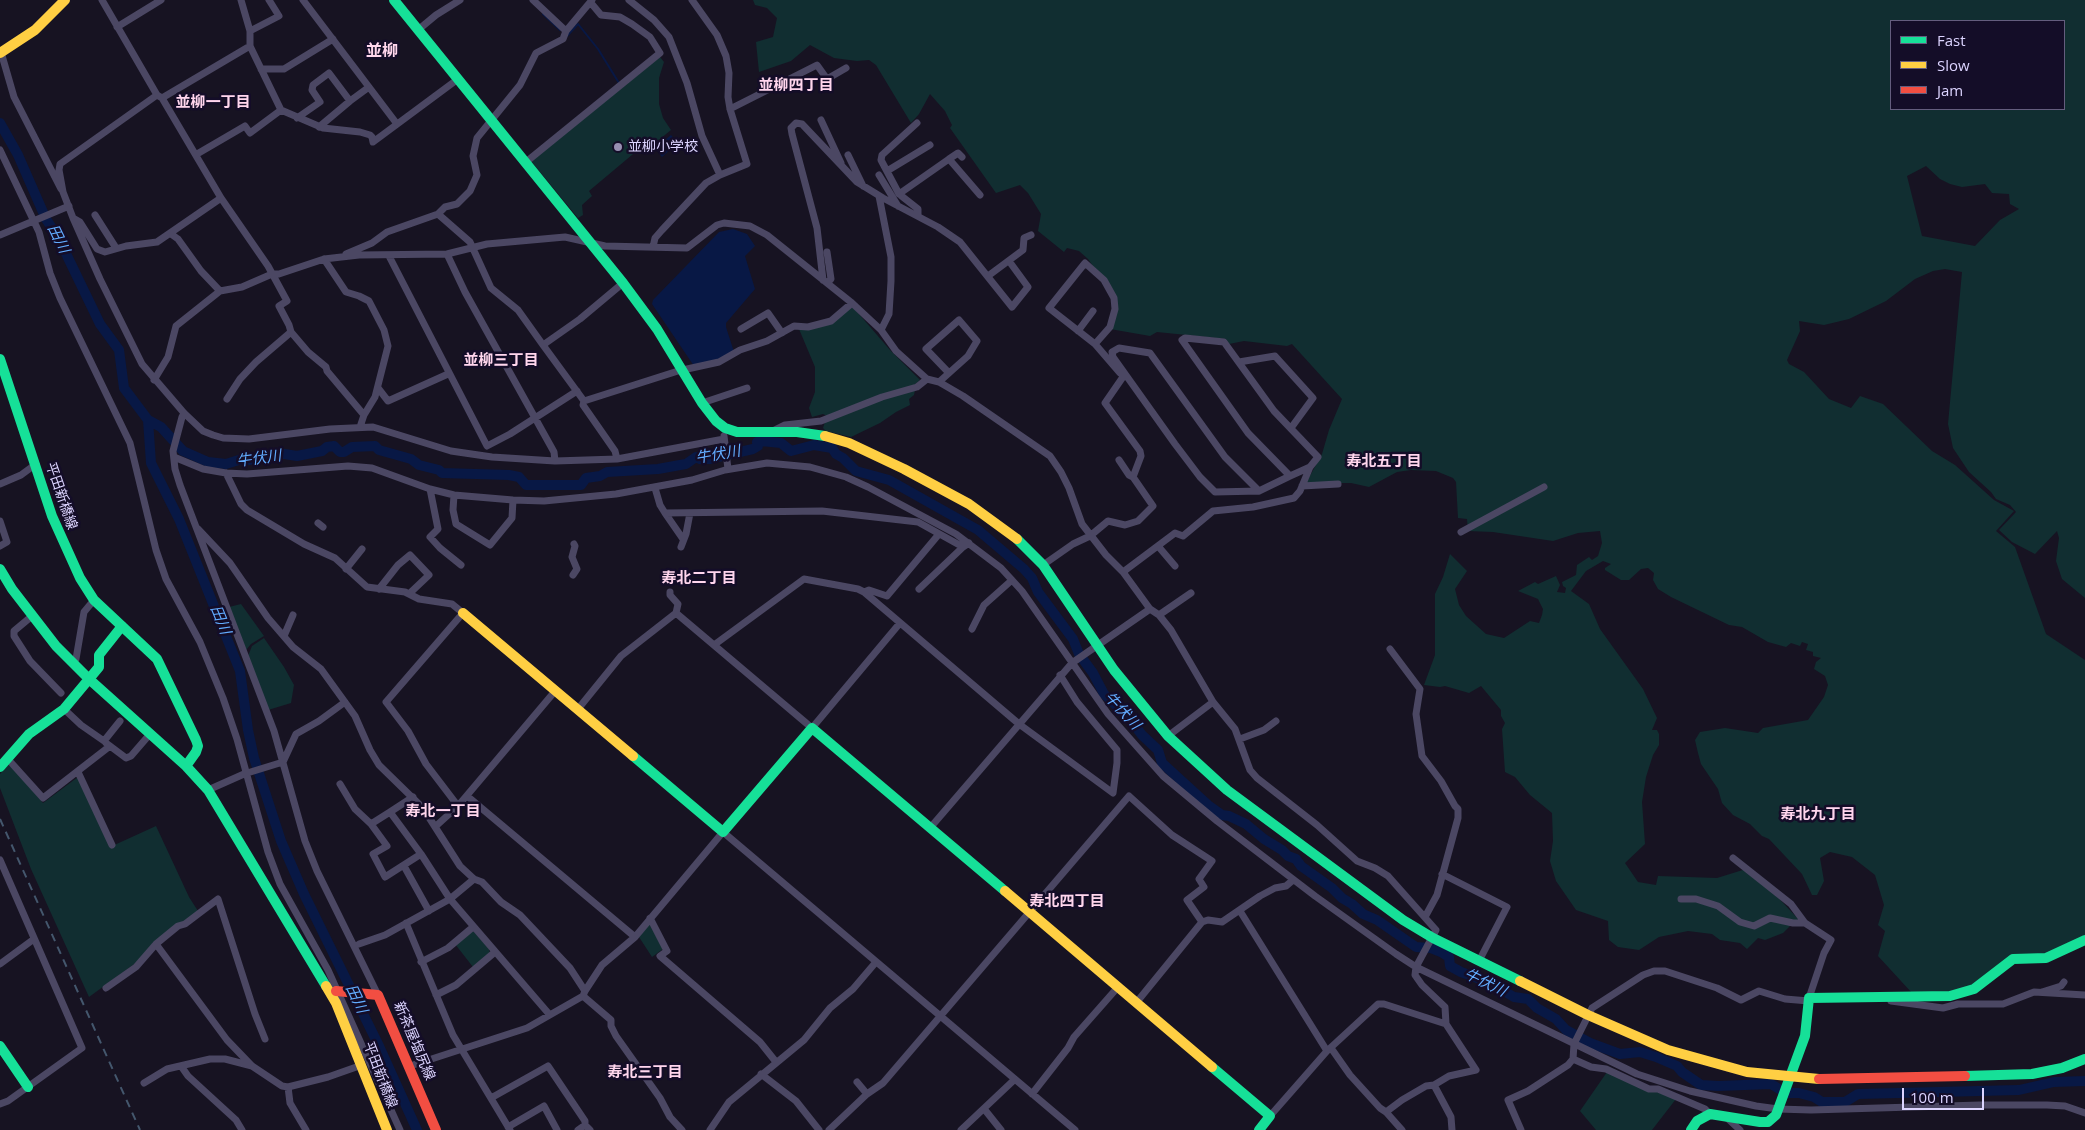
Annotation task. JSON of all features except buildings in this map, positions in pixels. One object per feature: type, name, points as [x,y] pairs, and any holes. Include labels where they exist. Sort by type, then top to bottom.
[{"type":"street","points":[[63,192],[56,182],[14,97],[0,52],[35,30],[65,0]]},
{"type":"street","points":[[102,0],[160,97],[197,154],[221,198],[272,274],[287,301],[279,306],[291,332],[308,352],[326,367],[326,371],[364,415]]},
{"type":"street","points":[[117,27],[160,0]]},
{"type":"street","points":[[241,0],[250,31],[250,46],[281,110],[319,127],[360,132],[372,138],[373,142],[458,79]]},
{"type":"street","points":[[250,31],[279,16],[269,0]]},
{"type":"street","points":[[303,0],[397,124]]},
{"type":"street","points":[[394,0],[623,283],[656,329],[702,403],[716,421],[725,428],[737,432],[773,431],[817,434],[849,443],[873,453],[969,504],[1016,538],[1043,565],[1064,594],[1096,646],[1137,700],[1168,736],[1227,790],[1367,895],[1432,940],[1479,961],[1587,1017],[1676,1052],[1747,1072],[1789,1079],[1825,1080],[2032,1074],[2062,1068],[2085,1059]]},
{"type":"street","points":[[418,30],[436,15],[460,0]]},
{"type":"street","points":[[533,0],[566,31]]},
{"type":"street","points":[[629,0],[654,20],[669,37],[689,90],[702,136],[720,175]]},
{"type":"street","points":[[653,247],[655,238],[706,183],[747,164],[730,110],[728,97],[729,73],[726,56],[716,35],[692,0]]},
{"type":"street","points":[[154,380],[168,358],[176,326],[220,292],[242,286],[272,274],[279,274],[338,256],[372,243],[387,232],[438,214],[446,208],[457,204],[470,191],[477,175],[473,156],[477,138],[520,86],[536,53],[563,39],[566,31],[591,1],[601,15],[620,17],[650,37],[660,53],[526,162]]},
{"type":"street","points":[[261,69],[284,69],[333,39]]},
{"type":"street","points":[[250,46],[160,97],[60,164],[59,170],[68,207],[137,356],[154,380],[184,414],[203,431],[223,438],[250,439],[373,427],[451,450],[492,457],[555,461],[617,459],[725,440]]},
{"type":"street","points":[[730,110],[817,65],[827,79],[846,68]]},
{"type":"street","points":[[297,118],[320,102],[312,90],[313,85],[329,73],[350,101]]},
{"type":"street","points":[[319,127],[369,87]]},
{"type":"street","points":[[197,154],[245,126],[250,134],[281,110]]},
{"type":"street","points":[[822,120],[841,167]]},
{"type":"street","points":[[825,281],[817,228],[791,128],[796,123],[802,124],[841,167],[863,186],[950,234],[960,242],[1012,307],[1028,287],[1009,262]]},
{"type":"street","points":[[917,123],[882,155],[881,160],[899,194],[918,209],[918,216]]},
{"type":"street","points":[[887,171],[930,145]]},
{"type":"street","points":[[0,150],[39,232],[50,273],[60,298],[130,443],[156,550],[166,579],[200,642],[223,698],[248,774],[268,852],[280,884],[339,992],[400,1130]]},
{"type":"street","points":[[899,194],[958,153],[962,157]]},
{"type":"street","points":[[848,155],[863,186]]},
{"type":"street","points":[[949,159],[980,195]]},
{"type":"street","points":[[878,175],[899,206]]},
{"type":"street","points":[[879,196],[891,257],[889,314],[881,330]]},
{"type":"street","points":[[73,218],[80,222],[101,251],[105,252],[116,248],[157,242],[221,198]]},
{"type":"street","points":[[0,235],[68,207]]},
{"type":"street","points":[[438,214],[470,242],[491,288],[518,310],[584,401],[583,405],[615,451],[617,459]]},
{"type":"street","points":[[95,215],[116,248]]},
{"type":"street","points":[[338,256],[447,254],[487,244],[565,237],[605,246],[687,248],[717,225],[750,226],[767,235],[852,303],[881,330],[896,352],[927,379],[939,382],[963,396],[1050,456],[1061,472],[1082,524],[1090,536],[1123,572],[1150,609],[1159,615],[1171,630],[1213,702],[1223,713],[1240,739],[1245,762],[1257,778],[1358,860],[1388,876],[1436,930],[1418,965],[1415,975],[1422,985],[1444,1007],[1446,1024],[1476,1070],[1449,1076],[1434,1085],[1426,1086],[1386,1112]]},
{"type":"street","points":[[171,234],[178,239],[201,271],[220,292]]},
{"type":"street","points":[[988,276],[1023,250],[1024,238],[1031,235]]},
{"type":"street","points":[[825,281],[831,279],[827,252]]},
{"type":"street","points":[[447,254],[465,292],[554,452],[555,461]]},
{"type":"street","points":[[389,256],[448,374],[487,446],[535,419],[577,391]]},
{"type":"street","points":[[324,259],[346,292],[369,301],[384,330],[388,346],[378,388],[360,427]]},
{"type":"street","points":[[1095,344],[1110,327],[1115,303],[1110,288],[1085,262],[1048,308],[1095,344],[1124,375]]},
{"type":"street","points":[[543,345],[580,319],[623,283]]},
{"type":"street","points":[[584,401],[682,370],[719,362],[740,350],[767,341],[794,326],[808,327],[831,321],[852,303]]},
{"type":"street","points":[[1078,331],[1093,311]]},
{"type":"street","points":[[741,329],[768,313],[782,333]]},
{"type":"street","points":[[939,382],[968,356],[977,341],[959,320],[926,350],[949,373]]},
{"type":"street","points":[[227,398],[256,362],[291,332]]},
{"type":"street","points":[[1123,572],[1175,533],[1183,536],[1213,511],[1253,507],[1294,498],[1302,486],[1310,467],[1318,457],[1274,411],[1224,342],[1185,338],[1182,340],[1248,433],[1290,476]]},
{"type":"street","points":[[1258,491],[1225,457],[1150,353],[1119,348],[1112,352],[1124,375],[1200,477],[1215,492],[1258,491],[1310,467]]},
{"type":"street","points":[[1239,362],[1275,356],[1314,398],[1291,428]]},
{"type":"street","name":"平田新橋線","points":[[0,359],[57,530],[80,578],[94,600],[157,659],[196,740],[198,746],[196,752],[186,766]]},
{"type":"street","points":[[378,388],[388,401],[448,374]]},
{"type":"street","points":[[1124,375],[1105,403],[1140,451],[1141,456],[1133,476]]},
{"type":"street","points":[[773,431],[785,425],[821,420],[882,397],[917,387],[927,379]]},
{"type":"street","points":[[702,403],[747,388]]},
{"type":"street","points":[[184,414],[173,454],[180,485],[264,701],[305,841],[317,871],[376,994]]},
{"type":"street","points":[[817,434],[821,420]]},
{"type":"street","points":[[725,428],[728,468]]},
{"type":"street","points":[[173,454],[203,469],[226,473],[248,474],[328,467],[372,468],[430,489],[454,495],[513,500],[544,500],[656,488],[692,480],[728,468],[767,463],[783,463],[826,470],[868,487],[966,545],[1012,580],[1073,662],[1120,730],[1162,776],[1217,822],[1293,880],[1346,919],[1418,965],[1637,1074],[1712,1096],[1779,1107],[2047,1105],[2065,1106],[2085,1112]]},
{"type":"street","points":[[1043,565],[1074,544],[1090,536],[1108,521],[1125,525],[1138,521],[1153,506],[1133,476],[1129,475],[1119,460]]},
{"type":"street","points":[[0,484],[21,475],[36,464]]},
{"type":"street","points":[[226,473],[241,504],[246,510],[304,544],[334,558],[367,587],[410,593],[419,599],[452,604],[578,708],[938,1016],[1075,1130]]},
{"type":"street","points":[[1302,486],[1338,484]]},
{"type":"street","points":[[1461,532],[1544,487]]},
{"type":"street","points":[[656,488],[660,505],[683,539]]},
{"type":"street","points":[[430,489],[438,529],[430,537],[440,548],[461,564]]},
{"type":"street","points":[[454,495],[453,510],[456,524],[490,545],[512,518],[513,500]]},
{"type":"street","points":[[665,513],[690,514],[765,510],[822,511],[918,522],[939,534],[966,545]]},
{"type":"street","points":[[681,547],[690,514]]},
{"type":"street","points":[[0,521],[7,542],[0,546]]},
{"type":"street","points":[[195,526],[230,563],[268,618],[293,647],[321,669],[355,716],[379,765],[413,797],[436,826],[453,858],[474,879],[482,882],[501,902],[520,915],[570,968],[584,993],[611,1020],[611,1026],[616,1036],[660,1098],[670,1117],[682,1130]]},
{"type":"street","points":[[864,592],[869,590],[887,596],[939,534]]},
{"type":"street","points":[[919,589],[966,545]]},
{"type":"street","points":[[573,575],[577,569],[572,557],[574,546],[583,573]]},
{"type":"street","points":[[1158,546],[1175,566]]},
{"type":"street","points":[[346,569],[362,549]]},
{"type":"street","points":[[379,589],[398,565],[410,555],[429,575],[410,593]]},
{"type":"street","points":[[0,569],[32,616],[56,646],[89,679],[186,766],[208,790],[275,900],[293,919],[339,992],[358,1043],[360,1061],[328,1077],[288,1087],[274,1081],[252,1066],[227,1040],[156,944]]},
{"type":"street","points":[[714,645],[804,579],[858,589],[864,592],[1019,724],[1113,793],[1117,750],[1077,702],[1060,675]]},
{"type":"street","points":[[972,629],[984,605],[1012,580]]},
{"type":"street","points":[[578,708],[621,656],[676,613],[678,604],[670,595],[670,592]]},
{"type":"street","points":[[1159,615],[1191,593]]},
{"type":"street","points":[[76,659],[84,612],[94,600]]},
{"type":"street","points":[[930,828],[1073,662],[1150,609]]},
{"type":"street","points":[[458,806],[426,764],[408,731],[386,702],[462,613]]},
{"type":"street","points":[[676,613],[1270,1116]]},
{"type":"street","points":[[284,636],[293,615]]},
{"type":"street","points":[[32,616],[14,631],[14,636],[30,661],[60,693]]},
{"type":"street","points":[[410,1066],[526,1028],[584,993],[602,965],[635,937],[900,623]]},
{"type":"street","points":[[0,767],[29,734],[64,708],[98,667],[99,655],[103,648],[122,626]]},
{"type":"street","points":[[1390,649],[1420,689],[1416,714],[1422,756],[1441,780],[1458,809],[1458,818],[1437,895],[1425,918]]},
{"type":"street","points":[[436,826],[458,806],[556,690]]},
{"type":"street","points":[[208,790],[283,762],[296,734],[319,721],[345,702]]},
{"type":"street","points":[[1168,736],[1213,702]]},
{"type":"street","points":[[64,708],[82,726],[126,758],[132,756],[150,734]]},
{"type":"street","points":[[7,758],[43,798],[78,772],[107,743],[120,721]]},
{"type":"street","points":[[1240,739],[1264,730],[1276,721]]},
{"type":"street","points":[[78,772],[112,845]]},
{"type":"street","points":[[340,784],[355,809],[371,824],[387,846],[373,854],[386,877],[421,854]]},
{"type":"street","points":[[466,796],[635,937]]},
{"type":"street","points":[[829,1130],[867,1094],[883,1083],[938,1016],[1129,796],[1172,835],[1212,861],[1199,878],[1204,888],[1187,900],[1202,922]]},
{"type":"street","points":[[371,824],[413,797]]},
{"type":"street","points":[[390,812],[421,854],[450,899],[549,1014]]},
{"type":"street","points":[[1691,1130],[1697,1121],[1710,1114],[1760,1122],[1768,1122],[1776,1115],[1805,1036],[1809,1000],[1824,953],[1831,940],[1806,922],[1791,904],[1733,858]]},
{"type":"street","points":[[0,860],[82,1043],[82,1048],[28,1087],[0,1104]]},
{"type":"street","points":[[404,866],[429,910]]},
{"type":"street","points":[[1442,874],[1507,907],[1479,961]]},
{"type":"street","points":[[359,944],[385,936],[450,899],[474,879]]},
{"type":"street","points":[[1136,1003],[1202,922],[1208,920],[1222,922],[1260,896],[1275,888],[1286,886],[1293,880]]},
{"type":"street","points":[[106,988],[136,967],[156,944],[178,926],[185,924],[218,899],[255,1014],[265,1039]]},
{"type":"street","points":[[1681,899],[1696,899],[1718,906],[1740,922],[1754,926],[1770,918],[1793,923],[1806,922]]},
{"type":"street","name":"平田新橋線","points":[[275,900],[336,1004],[387,1130]]},
{"type":"street","points":[[1240,911],[1329,1050],[1342,1060],[1350,1075],[1402,1130]]},
{"type":"street","points":[[650,918],[667,951],[660,956],[760,1042],[776,1062]]},
{"type":"street","points":[[406,923],[453,1035],[509,1128],[544,1106],[556,1130]]},
{"type":"street","points":[[421,962],[448,948],[473,927]]},
{"type":"street","points":[[350,937],[359,944],[369,971],[369,978]]},
{"type":"street","points":[[1,962],[34,939]]},
{"type":"street","points":[[1521,1130],[1508,1100],[1528,1092],[1573,1059],[1574,1044],[1592,1008],[1613,993],[1654,971],[1665,971],[1708,985],[1741,1000],[1759,991],[1785,999],[1809,1000],[1950,996],[1974,989],[2013,959],[2046,958],[2085,940]]},
{"type":"street","points":[[436,995],[456,985],[495,952]]},
{"type":"street","points":[[710,1130],[729,1102],[804,1040],[830,1008],[853,989],[876,962]]},
{"type":"street","points":[[2040,992],[2061,986],[2064,982]]},
{"type":"street","points":[[1032,1094],[1068,1048],[1074,1037],[1118,987]]},
{"type":"street","name":"新茶屋塩尻線","points":[[339,992],[376,994],[410,1066],[436,1130]]},
{"type":"street","points":[[1879,998],[1943,1008],[1958,1004],[2003,1004],[2034,992],[2085,995]]},
{"type":"street","points":[[1259,1130],[1329,1050],[1378,1004],[1384,1004],[1446,1024]]},
{"type":"street","points":[[0,1046],[28,1087]]},
{"type":"street","points":[[144,1083],[167,1069],[210,1058],[225,1059],[252,1066]]},
{"type":"street","points":[[1573,1059],[1592,1067],[1606,1069],[1649,1089],[1658,1089],[1704,1108],[1710,1114]]},
{"type":"street","points":[[181,1066],[188,1076],[236,1120],[242,1130]]},
{"type":"street","points":[[491,1098],[548,1066],[588,1127],[578,1130]]},
{"type":"street","points":[[761,1074],[796,1101],[819,1130]]},
{"type":"street","points":[[961,1130],[985,1110],[1014,1080]]},
{"type":"street","points":[[857,1082],[867,1094]]},
{"type":"street","points":[[1434,1085],[1451,1117],[1452,1130]]},
{"type":"street","points":[[288,1087],[290,1103],[306,1130]]},
{"type":"street","points":[[985,1110],[1000,1130]]},
{"type":"street","points":[[1725,1116],[1740,1130]]},
{"type":"green space","points":[[753,0],[2085,0],[2085,598],[2062,579],[2056,561],[2059,538],[2057,531],[2035,554],[2012,542],[1999,530],[2016,512],[2010,505],[1996,499],[1969,472],[1953,448],[1948,424],[1962,272],[1945,269],[1933,271],[1915,279],[1886,301],[1849,319],[1824,325],[1799,321],[1800,331],[1787,360],[1789,364],[1804,372],[1829,399],[1851,408],[1860,396],[1883,404],[1932,451],[1955,465],[1994,500],[2014,511],[1996,531],[2015,547],[2046,634],[2085,660],[2085,937],[2049,954],[2018,955],[1990,976],[1961,990],[1936,994],[1912,993],[1878,956],[1885,931],[1878,925],[1884,905],[1875,875],[1852,857],[1830,852],[1820,858],[1824,881],[1817,895],[1812,895],[1802,874],[1769,839],[1762,836],[1750,824],[1733,815],[1722,803],[1718,789],[1701,764],[1698,753],[1695,740],[1700,732],[1725,728],[1758,733],[1763,728],[1808,720],[1824,697],[1828,685],[1825,676],[1814,669],[1816,662],[1821,658],[1813,656],[1813,652],[1806,650],[1808,644],[1802,642],[1800,646],[1791,643],[1786,647],[1768,642],[1742,627],[1729,625],[1671,597],[1658,589],[1653,580],[1654,573],[1648,568],[1641,569],[1629,580],[1621,580],[1605,570],[1611,564],[1603,561],[1586,571],[1571,591],[1589,604],[1600,629],[1643,689],[1657,718],[1652,730],[1657,730],[1659,734],[1659,745],[1653,755],[1646,777],[1642,802],[1645,844],[1625,863],[1638,882],[1656,885],[1658,876],[1717,878],[1746,869],[1770,889],[1801,922],[1790,926],[1783,933],[1765,940],[1758,938],[1747,949],[1740,943],[1720,940],[1712,934],[1688,931],[1659,937],[1639,950],[1618,947],[1609,940],[1608,921],[1576,910],[1556,881],[1550,861],[1553,841],[1552,813],[1530,795],[1515,777],[1505,772],[1502,729],[1505,723],[1501,716],[1501,710],[1481,686],[1469,693],[1445,686],[1424,685],[1435,655],[1435,594],[1443,577],[1450,554],[1467,571],[1455,589],[1459,605],[1466,616],[1486,634],[1504,638],[1530,621],[1539,623],[1542,615],[1543,609],[1538,599],[1518,591],[1535,582],[1538,584],[1556,576],[1560,585],[1557,592],[1565,593],[1566,588],[1562,582],[1576,575],[1577,565],[1589,557],[1592,560],[1598,556],[1602,543],[1600,531],[1578,533],[1553,541],[1493,532],[1468,531],[1467,519],[1458,518],[1456,482],[1453,478],[1436,471],[1411,470],[1397,472],[1369,487],[1351,483],[1306,483],[1322,454],[1329,430],[1342,399],[1292,344],[1287,346],[1244,341],[1229,344],[1226,339],[1157,332],[1150,336],[1110,329],[1115,297],[1088,259],[1079,251],[1067,248],[1064,252],[1038,231],[1041,214],[1028,193],[1020,185],[996,193],[950,128],[952,125],[945,111],[930,94],[919,114],[911,123],[876,65],[869,60],[857,61],[834,58],[810,45],[791,61],[759,72],[756,42],[773,37],[777,18],[767,8],[755,5]],"holes":[[[1926,166],[1940,179],[1962,187],[1985,184],[1992,193],[2009,194],[2010,204],[2019,209],[2000,220],[1975,246],[1922,236],[1907,176]]]},
{"type":"green space","points":[[660,57],[664,62],[659,78],[659,104],[663,118],[671,130],[649,148],[645,144],[589,191],[592,196],[582,205],[583,215],[578,218],[531,161]]},
{"type":"green space","points":[[852,306],[890,350],[920,380],[913,386],[827,416],[823,414],[812,417],[809,408],[815,392],[815,367],[799,329],[810,329]]},
{"type":"green space","points":[[915,390],[914,395],[909,399],[910,405],[880,423],[851,437],[826,431],[823,428],[825,422],[885,398]]},
{"type":"green space","points":[[241,604],[264,636],[251,644],[246,650],[229,607]]},
{"type":"green space","points":[[264,638],[294,685],[291,703],[268,710],[248,656],[252,646]]},
{"type":"green space","points":[[8,765],[13,768],[43,803],[78,777],[110,847],[156,826],[189,897],[198,911],[133,965],[89,997],[31,869],[0,788],[0,774]]},
{"type":"green space","points":[[649,923],[663,949],[652,957],[639,937]]},
{"type":"green space","points":[[470,931],[474,932],[489,949],[490,954],[473,967],[455,944]]},
{"type":"green space","points":[[1607,1072],[1676,1099],[1652,1130],[1596,1130],[1580,1111]]},
{"type":"water","points":[[671,135],[678,143],[662,157],[655,148]]},
{"type":"water","points":[[733,229],[747,234],[755,246],[745,256],[755,289],[726,323],[734,352],[719,360],[694,366],[652,304],[653,300],[719,232]]},
{"type":"waterway","points":[[543,14],[560,30]]},
{"type":"waterway","points":[[567,36],[578,24],[598,49],[619,83]]},
{"type":"waterway","name":"田川","points":[[0,123],[18,155],[46,219],[58,237],[100,324],[119,350],[124,388],[148,420],[151,463],[179,519],[240,671],[254,758],[281,841],[304,894],[379,1046],[417,1130]]},
{"type":"waterway","name":"牛伏川","points":[[148,420],[161,427],[183,451],[208,462],[226,464],[242,459],[250,460],[278,453],[297,456],[322,451],[327,447],[334,446],[340,452],[344,452],[352,447],[375,446],[379,450],[411,459],[419,465],[439,470],[442,473],[509,475],[519,477],[526,485],[581,485],[586,478],[600,476],[607,472],[658,469],[686,464],[696,457],[709,459],[753,449],[758,446],[757,442],[761,441],[781,443],[791,451],[814,445],[832,448],[836,454],[856,471],[889,480],[978,530],[1024,569],[1032,578],[1038,592],[1073,639],[1079,654],[1093,673],[1104,694],[1158,750],[1162,763],[1208,805],[1222,815],[1229,816],[1246,824],[1288,856],[1296,859],[1301,866],[1332,888],[1363,914],[1377,920],[1416,947],[1431,948],[1441,952],[1449,957],[1450,966],[1461,972],[1488,982],[1514,997],[1528,999],[1537,1008],[1556,1019],[1566,1030],[1590,1043],[1620,1054],[1640,1052],[1656,1057],[1677,1066],[1682,1072],[1701,1085],[1771,1084],[1786,1093],[1799,1093],[1814,1097],[1822,1102],[1845,1102],[1858,1094],[2019,1090],[2054,1082],[2085,1081]]},
{"type":"railway","points":[[0,819],[140,1130]]},
{"type":"traffic: fast","points":[[394,0],[623,283],[657,329],[702,403],[716,421],[725,428],[737,432],[797,432],[825,436]]},
{"type":"traffic: fast","points":[[0,359],[52,516],[80,578],[94,600],[157,659],[196,740],[198,746],[196,752],[186,766]]},
{"type":"traffic: fast","points":[[1017,539],[1043,565],[1114,670],[1168,736],[1227,790],[1403,920],[1433,938],[1520,981]]},
{"type":"traffic: fast","points":[[0,569],[12,589],[56,646],[89,679],[186,766],[208,790],[326,986]]},
{"type":"traffic: fast","points":[[0,767],[29,734],[64,709],[99,667],[99,655],[122,626]]},
{"type":"traffic: fast","points":[[633,756],[723,832],[812,728],[1005,891]]},
{"type":"traffic: fast","points":[[1691,1130],[1697,1121],[1710,1114],[1760,1122],[1768,1122],[1776,1115],[1805,1036],[1809,998],[1950,996],[1974,989],[2013,959],[2046,958],[2085,940]]},
{"type":"traffic: fast","points":[[0,1046],[28,1087]]},
{"type":"traffic: fast","points":[[1965,1076],[2032,1074],[2062,1068],[2085,1059]]},
{"type":"traffic: fast","points":[[1212,1067],[1270,1116],[1259,1130]]},
{"type":"traffic: slow","points":[[0,53],[35,30],[65,0]]},
{"type":"traffic: slow","points":[[825,436],[849,443],[904,469],[969,504],[1017,539]]},
{"type":"traffic: slow","points":[[463,613],[633,756]]},
{"type":"traffic: slow","points":[[1005,891],[1212,1067]]},
{"type":"traffic: slow","points":[[1520,981],[1588,1015],[1668,1050],[1747,1072],[1819,1079]]},
{"type":"traffic: slow","points":[[326,986],[336,1003],[387,1130]]},
{"type":"traffic: jam","points":[[336,991],[378,995],[436,1130]]},
{"type":"traffic: jam","points":[[1819,1079],[1965,1076]]},
{"type":"place","name":"並柳小学校","points":[[618,147]]},
{"type":"district","name":"並柳","points":[[382,51]]},
{"type":"district","name":"並柳四丁目","points":[[796,86]]},
{"type":"district","name":"並柳一丁目","points":[[213,103]]},
{"type":"district","name":"並柳三丁目","points":[[501,361]]},
{"type":"district","name":"寿北五丁目","points":[[1384,462]]},
{"type":"district","name":"寿北二丁目","points":[[699,579]]},
{"type":"district","name":"寿北一丁目","points":[[443,812]]},
{"type":"district","name":"寿北九丁目","points":[[1818,815]]},
{"type":"district","name":"寿北四丁目","points":[[1067,902]]},
{"type":"district","name":"寿北三丁目","points":[[645,1073]]}]
